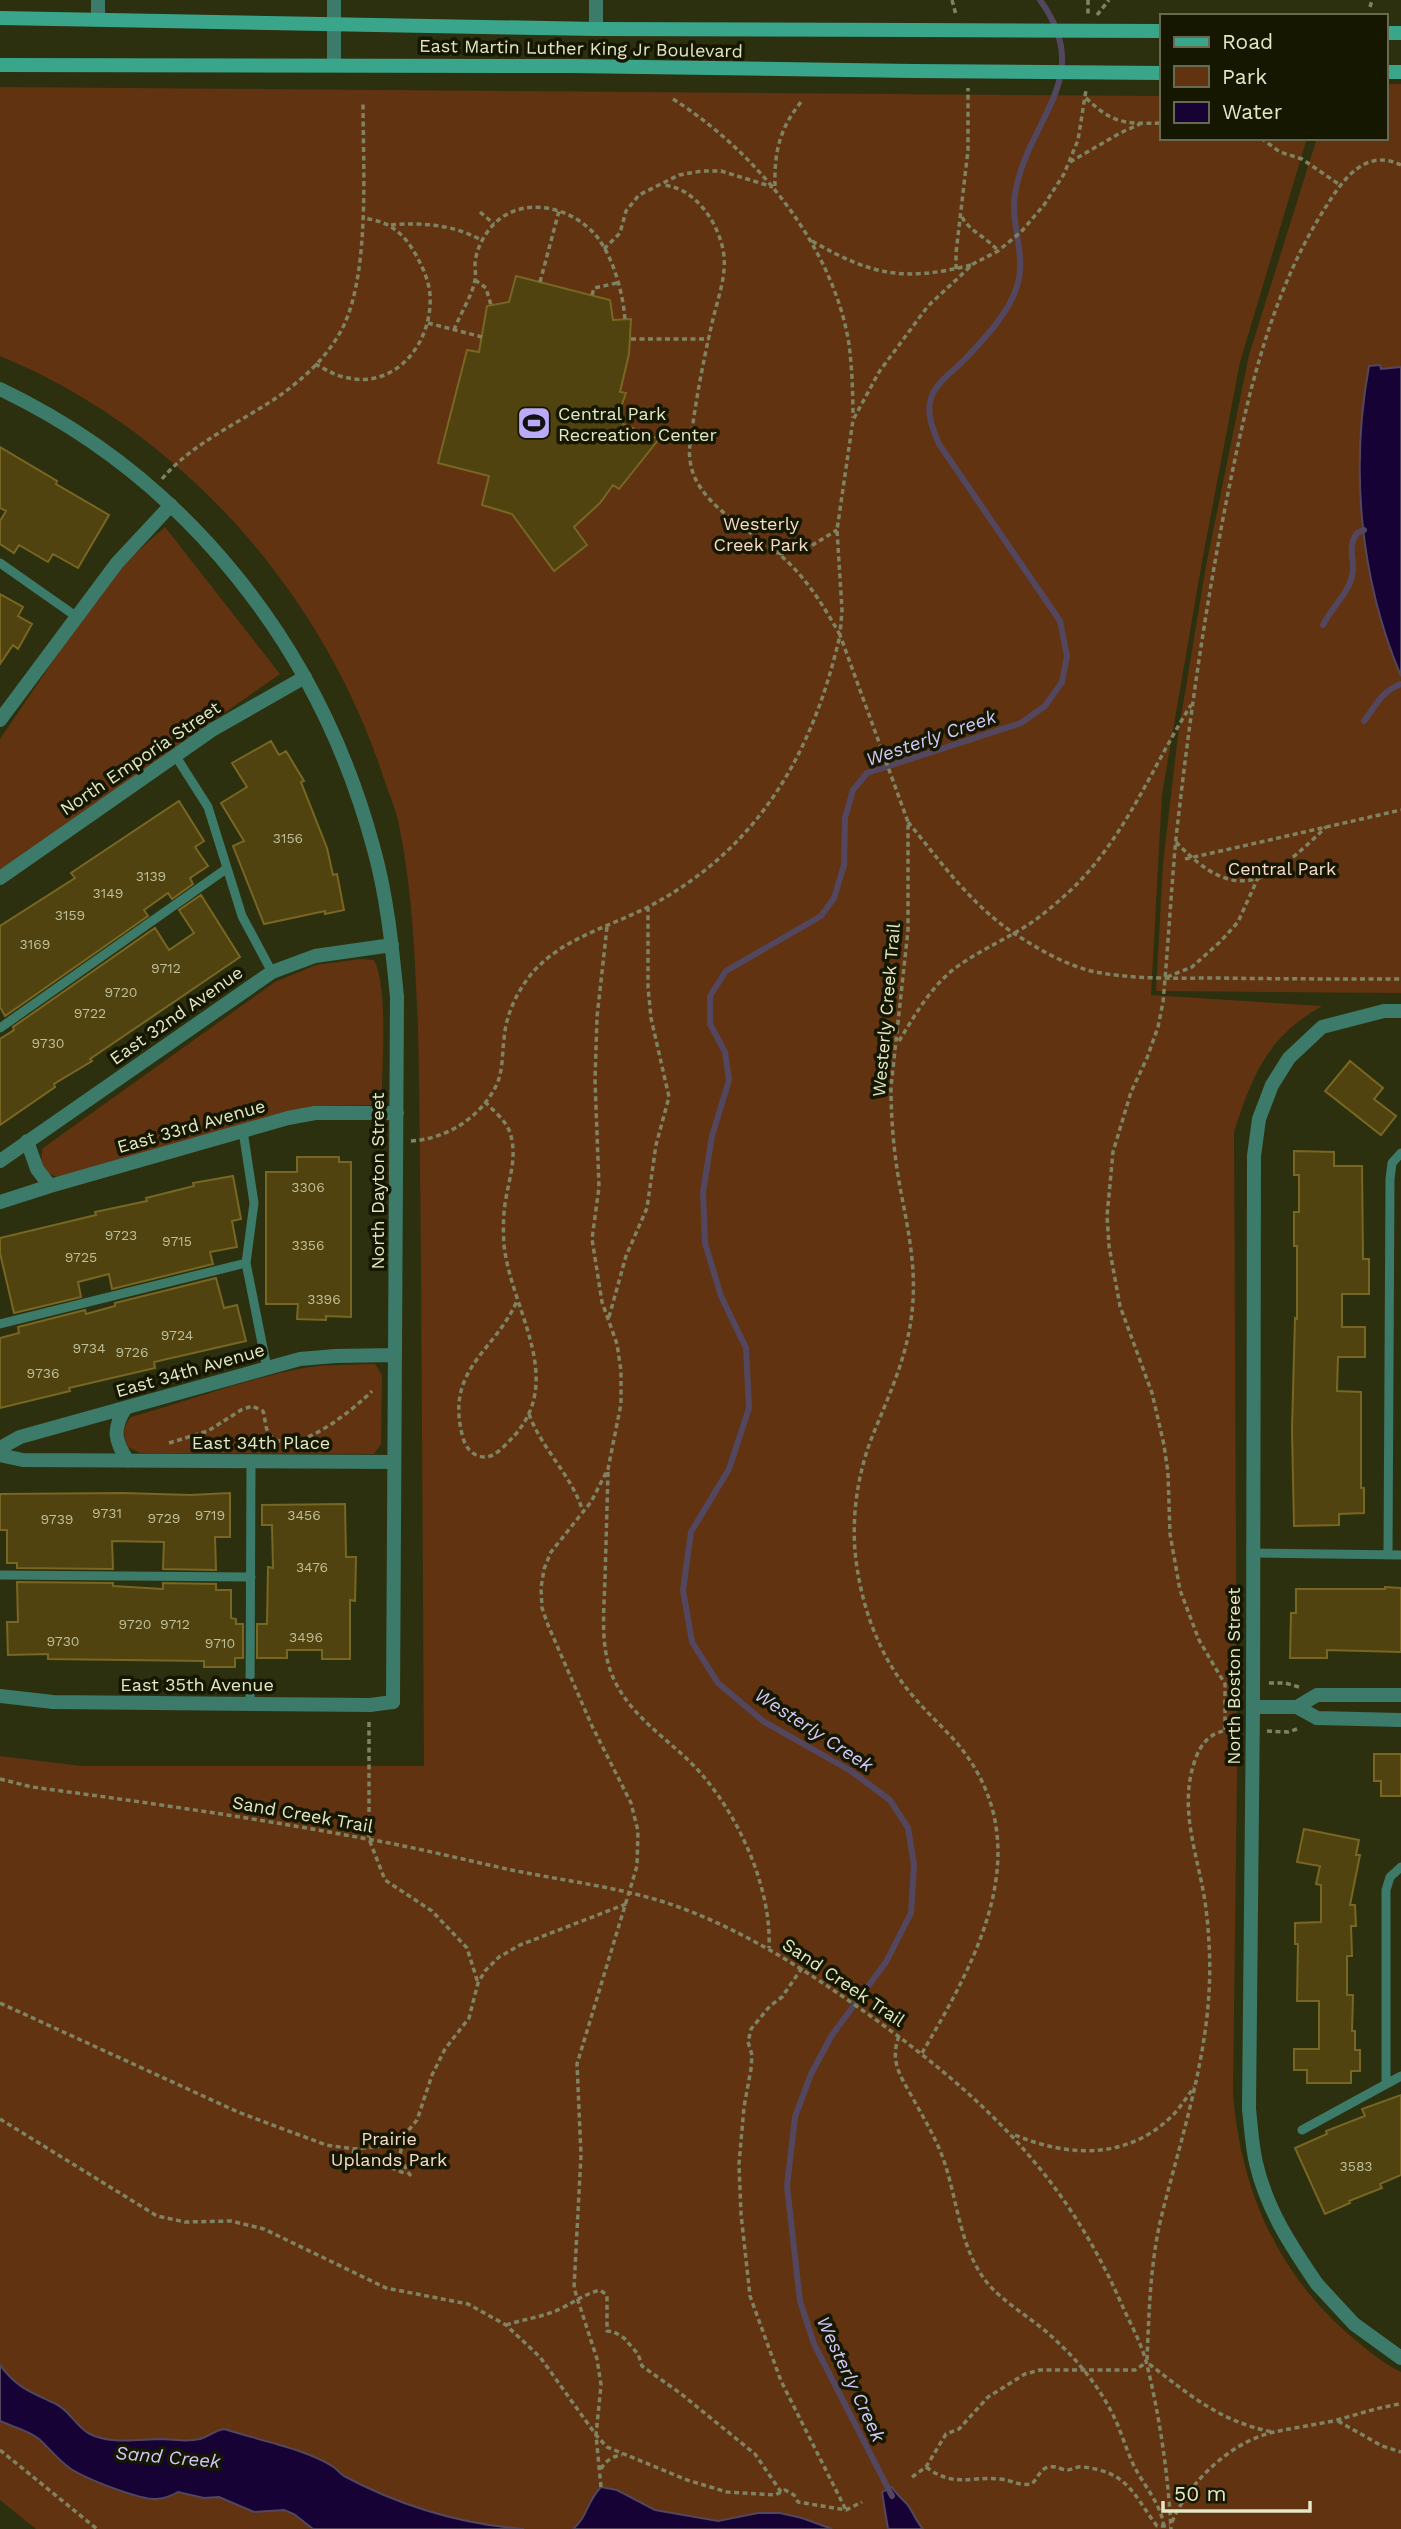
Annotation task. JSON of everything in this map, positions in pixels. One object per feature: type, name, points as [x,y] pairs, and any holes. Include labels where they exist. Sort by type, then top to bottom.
[{"type":"main road","name":"East Martin Luther King Jr Boulevard","points":[[0,18],[596,29],[1160,31]]},
{"type":"main road","name":"East Martin Luther King Jr Boulevard","points":[[0,65],[334,65],[1160,73]]},
{"type":"street","points":[[98,0],[98,19]]},
{"type":"street","points":[[334,0],[334,65]]},
{"type":"street","points":[[596,0],[596,29]]},
{"type":"street","name":"North Dayton Street","points":[[0,389],[81,432],[153,489],[218,554],[250,593],[305,677],[331,728],[355,787],[374,846],[387,908],[397,997],[393,1702]]},
{"type":"street","points":[[0,720],[117,563],[171,505]]},
{"type":"street","name":"North Emporia Street","points":[[0,878],[174,755],[305,677]]},
{"type":"street","name":"East 32nd Avenue","points":[[0,1161],[272,972],[315,956],[392,945]]},
{"type":"street","name":"North Boston Street","points":[[1401,1011],[1384,1011],[1322,1027],[1289,1058],[1272,1085],[1259,1119],[1254,1156],[1249,2109],[1255,2163],[1269,2206],[1286,2240],[1317,2284],[1354,2324],[1401,2358]]},
{"type":"street","name":"East 33rd Avenue","points":[[0,1202],[50,1185],[315,1113],[397,1113]]},
{"type":"street","points":[[27,1141],[37,1170],[50,1185]]},
{"type":"street","name":"East 34th Avenue","points":[[0,1448],[20,1437],[267,1368],[312,1358],[395,1355]]},
{"type":"street","points":[[125,1409],[117,1422],[115,1433],[128,1461]]},
{"type":"street","name":"East 34th Place","points":[[0,1455],[23,1460],[394,1462]]},
{"type":"street","points":[[1297,1707],[1317,1695],[1401,1695]]},
{"type":"street","name":"East 35th Avenue","points":[[0,1696],[53,1702],[370,1705],[393,1702]]},
{"type":"street","points":[[1253,1707],[1297,1707],[1317,1718],[1401,1720]]},
{"type":"lane","points":[[0,563],[77,617]]},
{"type":"lane","points":[[174,755],[208,807],[242,916],[272,972]]},
{"type":"lane","points":[[0,1028],[226,869]]},
{"type":"lane","points":[[243,1131],[254,1203],[246,1264],[267,1368]]},
{"type":"lane","points":[[1388,1554],[1390,1179],[1392,1163],[1401,1153]]},
{"type":"lane","points":[[0,1324],[246,1264]]},
{"type":"lane","points":[[250,1703],[251,1462]]},
{"type":"lane","points":[[1252,1553],[1401,1555]]},
{"type":"lane","points":[[0,1575],[251,1577]]},
{"type":"lane","points":[[1386,2083],[1386,1890],[1390,1877],[1401,1867]]},
{"type":"lane","points":[[1302,2130],[1401,2076]]},
{"type":"path","points":[[951,0],[957,19]]},
{"type":"path","points":[[1088,0],[1088,28]]},
{"type":"path","points":[[1370,7],[1372,0]]},
{"type":"path","name":"Westerly Creek Trail","points":[[922,2053],[951,2005],[985,1929],[998,1863],[997,1832],[989,1799],[974,1767],[957,1743],[912,1695],[881,1647],[867,1613],[859,1582],[855,1549],[856,1500],[860,1476],[904,1357],[914,1284],[912,1251],[896,1163],[891,1110],[908,920],[908,822],[840,635],[842,610],[837,530],[853,420],[879,372],[928,306],[972,264],[998,251],[1021,232],[1044,205],[1069,163],[1080,129],[1087,79]]},
{"type":"path","points":[[956,269],[969,116],[968,80]]},
{"type":"path","points":[[1086,98],[1102,114],[1113,120],[1142,124],[1160,123]]},
{"type":"path","points":[[673,99],[730,142],[775,188],[810,240],[835,294],[848,343],[853,420]]},
{"type":"path","points":[[775,188],[778,142],[790,115],[802,101]]},
{"type":"path","points":[[153,489],[172,467],[200,446],[300,380],[326,354],[343,327],[351,307],[359,267],[363,102]]},
{"type":"path","points":[[1069,163],[1120,133],[1142,124]]},
{"type":"path","points":[[1264,140],[1280,152],[1302,159],[1340,185]]},
{"type":"path","points":[[1225,1730],[1225,1684],[1199,1640],[1180,1590],[1170,1534],[1164,1445],[1152,1393],[1120,1306],[1109,1246],[1107,1216],[1113,1152],[1130,1092],[1147,1058],[1158,1027],[1192,703],[1223,518],[1263,344],[1297,260],[1340,185],[1356,167],[1367,162],[1392,161],[1401,165]]},
{"type":"path","points":[[663,185],[679,175],[721,171],[775,188]]},
{"type":"path","points":[[397,1142],[417,1141],[453,1131],[479,1110],[496,1085],[508,1017],[525,983],[551,954],[576,939],[649,907],[688,884],[724,854],[756,820],[782,787],[803,749],[828,683],[840,635],[810,588],[779,554],[716,505],[693,472],[690,446],[724,273],[720,239],[707,212],[697,201],[674,186],[651,187],[632,202],[626,211],[620,233],[604,249]]},
{"type":"path","points":[[454,330],[475,280],[475,263],[483,241],[494,224],[507,213],[537,206],[559,211],[583,224],[597,237],[617,283],[625,320]]},
{"type":"path","points":[[540,282],[559,211]]},
{"type":"path","points":[[480,212],[494,224]]},
{"type":"path","points":[[961,216],[967,226],[991,242],[998,251]]},
{"type":"path","points":[[315,364],[344,377],[372,379],[385,375],[406,362],[421,343],[428,323],[428,280],[408,242],[391,225],[376,219],[362,218]]},
{"type":"path","points":[[391,225],[412,223],[458,229],[483,241]]},
{"type":"path","points":[[810,240],[846,260],[876,271],[920,275],[972,264]]},
{"type":"path","points":[[475,280],[486,288],[491,305]]},
{"type":"path","points":[[592,295],[594,288],[617,283]]},
{"type":"path","points":[[428,323],[482,337]]},
{"type":"path","points":[[631,340],[709,339]]},
{"type":"path","points":[[779,554],[811,546],[837,530]]},
{"type":"path","points":[[897,1043],[927,996],[939,983],[968,959],[1013,933],[1058,902],[1093,866],[1143,794],[1173,733],[1192,703]]},
{"type":"path","points":[[1185,859],[1401,810]]},
{"type":"path","points":[[908,822],[956,882],[1013,933],[1066,962],[1092,971],[1165,978],[1401,979]]},
{"type":"path","points":[[1176,842],[1211,874],[1238,882],[1269,875],[1326,827]]},
{"type":"path","points":[[1165,978],[1192,967],[1220,942],[1238,922],[1258,878]]},
{"type":"path","points":[[608,1320],[626,1256],[647,1208],[656,1145],[669,1097],[651,1018],[648,976],[649,907]]},
{"type":"path","points":[[607,927],[597,1017],[595,1080],[599,1188],[592,1239],[596,1272],[617,1344],[621,1371],[621,1404],[608,1469],[603,1619],[607,1659],[618,1688],[637,1715],[687,1759],[713,1787],[737,1823],[769,1916],[769,1948]]},
{"type":"path","points":[[485,1102],[508,1129],[513,1148],[503,1232],[517,1301],[537,1369],[536,1393],[529,1415],[512,1438],[489,1457],[480,1457],[472,1453],[465,1443],[461,1428],[464,1380],[471,1366],[509,1318],[517,1301]]},
{"type":"path","points":[[168,1443],[208,1431],[252,1406],[263,1411],[265,1426],[271,1436],[282,1441],[291,1441],[331,1425],[372,1391]]},
{"type":"path","points":[[529,1415],[546,1449],[574,1488],[583,1512]]},
{"type":"path","points":[[601,2487],[596,2435],[601,2385],[597,2360],[574,2288],[582,2155],[577,2064],[637,1866],[638,1831],[631,1803],[592,1726],[542,1608],[541,1588],[544,1569],[551,1552],[591,1502],[608,1469]]},
{"type":"path","points":[[1270,1683],[1292,1685]]},
{"type":"path","points":[[1225,1684],[1237,1684]]},
{"type":"path","points":[[369,1722],[369,1839],[385,1880],[432,1911],[467,1948],[478,1983]]},
{"type":"path","points":[[1270,1732],[1288,1732],[1307,1727]]},
{"type":"path","points":[[1147,2362],[1157,2238],[1196,2086],[1208,2006],[1209,1943],[1203,1888],[1187,1808],[1188,1786],[1199,1751],[1207,1739],[1216,1732],[1237,1730]]},
{"type":"path","name":"Sand Creek Trail","points":[[0,1779],[32,1787],[369,1839],[567,1882],[629,1892],[712,1920],[810,1972],[922,2053],[972,2094],[1012,2134],[1066,2203],[1093,2247],[1147,2362],[1164,2458],[1171,2527]]},
{"type":"path","points":[[0,2003],[238,2112],[326,2145],[347,2148],[383,2146],[402,2137],[417,2120],[432,2075],[445,2049],[469,2018],[478,1983],[499,1956],[520,1945],[626,1904]]},
{"type":"path","points":[[802,1968],[782,1997],[751,2029],[748,2042],[752,2055],[751,2069],[744,2107],[739,2164],[741,2214],[750,2296],[781,2381],[846,2510]]},
{"type":"path","points":[[899,2036],[894,2058],[897,2071],[929,2126],[944,2161],[977,2269],[990,2287],[1051,2336],[1101,2393],[1115,2419],[1135,2469],[1162,2516],[1164,2527]]},
{"type":"path","points":[[1012,2134],[1042,2146],[1065,2150],[1096,2151],[1126,2145],[1172,2116],[1196,2086]]},
{"type":"path","points":[[0,2119],[157,2216],[185,2222],[231,2221],[264,2230],[386,2288],[468,2304],[506,2325],[540,2357],[596,2435],[607,2447],[624,2455],[727,2493],[775,2495],[786,2490],[794,2495],[798,2502],[846,2510],[862,2502]]},
{"type":"path","points":[[347,2148],[411,2176],[400,2156],[402,2137]]},
{"type":"path","points":[[506,2325],[544,2316],[577,2298],[600,2290],[607,2295],[607,2331],[624,2338],[638,2354],[642,2366],[755,2454],[781,2492]]},
{"type":"path","points":[[912,2477],[926,2467],[946,2434],[959,2429],[988,2397],[1025,2374],[1040,2370],[1135,2370],[1147,2362]]},
{"type":"path","points":[[1147,2362],[1213,2412],[1252,2428],[1273,2432]]},
{"type":"path","points":[[926,2467],[938,2476],[952,2481],[1000,2479],[1020,2486],[1032,2484],[1041,2470],[1047,2467],[1066,2470],[1080,2466],[1113,2474],[1135,2492],[1157,2526],[1171,2527],[1177,2509],[1189,2492],[1214,2466],[1249,2442],[1273,2432],[1401,2404]]},
{"type":"path","points":[[1336,2420],[1382,2446],[1401,2452]]},
{"type":"path","points":[[0,2450],[97,2529]]},
{"type":"path","points":[[600,2470],[610,2460],[624,2455]]},
{"type":"green space","name":"Central Park","points":[[1387,84],[1401,84],[1401,993],[1156,991],[1163,864],[1178,735],[1206,566],[1249,355],[1316,140],[1387,140]]},
{"type":"green space","name":"Westerly Creek Park","points":[[0,87],[1160,96],[1160,140],[1306,140],[1240,362],[1203,556],[1162,794],[1151,995],[1322,1006],[1288,1031],[1264,1060],[1255,1076],[1234,1132],[1237,1772],[1233,2094],[1237,2130],[1255,2197],[1284,2259],[1327,2313],[1370,2352],[1401,2372],[1401,2529],[36,2529],[0,2500],[0,1756],[81,1766],[424,1766],[418,1028],[411,904],[399,822],[354,703],[321,639],[281,579],[234,523],[183,471],[126,426],[65,387],[0,356]]},
{"type":"green space","points":[[165,527],[280,674],[0,870],[0,739],[113,573]]},
{"type":"green space","points":[[361,959],[374,960],[381,988],[382,1095],[375,1105],[323,1106],[290,1112],[58,1177],[45,1170],[41,1158],[43,1148],[275,982],[316,965]]},
{"type":"green space","points":[[375,1364],[382,1375],[381,1444],[374,1454],[140,1453],[128,1447],[126,1442],[125,1428],[131,1417],[239,1384],[304,1368]]},
{"type":"water","points":[[1380,365],[1381,369],[1401,367],[1401,676],[1376,601],[1362,523],[1360,444],[1363,405],[1369,366]]},
{"type":"water","name":"Sand Creek","points":[[0,2365],[19,2385],[61,2407],[83,2430],[97,2437],[115,2440],[190,2440],[200,2439],[224,2429],[308,2454],[332,2466],[344,2476],[409,2505],[477,2523],[524,2529],[313,2529],[294,2514],[284,2510],[254,2512],[219,2497],[204,2498],[178,2492],[157,2499],[126,2493],[71,2469],[35,2436],[0,2421]]},
{"type":"water","points":[[601,2487],[617,2490],[655,2510],[718,2521],[758,2513],[780,2513],[832,2529],[573,2529]]},
{"type":"water","points":[[892,2487],[923,2529],[888,2529],[882,2492]]},
{"type":"building","name":"Central Park Recreation Center","points":[[516,276],[610,300],[613,320],[631,319],[629,354],[620,392],[626,393],[616,421],[659,439],[619,489],[613,485],[600,503],[574,527],[587,545],[554,571],[512,514],[482,505],[489,476],[438,463],[467,350],[479,352],[487,306],[509,302]]},
{"type":"building","points":[[0,447],[109,515],[78,568],[53,554],[48,562],[19,545],[14,553],[0,544],[0,521],[6,511],[0,508]]},
{"type":"building","points":[[0,594],[23,607],[18,616],[32,624],[18,649],[13,645],[0,664]]},
{"type":"building","points":[[271,741],[279,755],[286,751],[304,781],[301,782],[327,848],[333,875],[337,874],[344,910],[325,914],[325,911],[264,924],[233,846],[244,841],[221,803],[247,787],[232,763]]},
{"type":"building","points":[[179,801],[204,841],[195,847],[208,866],[190,878],[193,884],[172,899],[168,893],[144,910],[148,916],[5,1016],[0,1007],[0,926],[75,878],[71,873]]},
{"type":"building","points":[[201,895],[240,957],[90,1059],[92,1061],[54,1084],[55,1087],[0,1125],[0,1039],[14,1030],[13,1027],[155,928],[169,950],[194,933],[179,910]]},
{"type":"building","points":[[1350,1061],[1383,1088],[1374,1099],[1396,1116],[1381,1135],[1325,1091]]},
{"type":"building","points":[[1294,1151],[1334,1152],[1334,1166],[1362,1166],[1363,1259],[1369,1259],[1369,1294],[1342,1294],[1342,1327],[1365,1327],[1365,1357],[1338,1357],[1337,1391],[1361,1392],[1361,1488],[1364,1488],[1364,1513],[1339,1514],[1339,1525],[1294,1526],[1292,1430],[1297,1246],[1294,1246],[1294,1212],[1299,1212],[1299,1175],[1294,1175]]},
{"type":"building","points":[[297,1157],[339,1157],[339,1162],[351,1162],[351,1317],[297,1319],[298,1304],[266,1304],[266,1172],[297,1172]]},
{"type":"building","points":[[233,1176],[241,1219],[232,1221],[237,1247],[210,1252],[213,1264],[112,1289],[109,1274],[78,1282],[81,1297],[14,1313],[0,1253],[0,1238],[147,1201],[146,1198],[194,1186],[193,1183]]},
{"type":"building","points":[[216,1278],[224,1308],[237,1305],[246,1341],[154,1362],[155,1368],[69,1388],[70,1391],[0,1408],[0,1338],[19,1333],[18,1327],[85,1310],[86,1314],[115,1306],[115,1303]]},
{"type":"building","points":[[230,1493],[230,1537],[215,1537],[216,1570],[163,1569],[164,1542],[112,1541],[113,1569],[17,1568],[17,1563],[7,1563],[7,1530],[0,1530],[0,1494]]},
{"type":"building","points":[[345,1504],[346,1557],[356,1557],[355,1601],[350,1600],[350,1659],[322,1659],[322,1650],[287,1650],[287,1658],[257,1658],[257,1624],[267,1624],[268,1567],[273,1568],[272,1525],[262,1525],[262,1505]]},
{"type":"building","points":[[17,1582],[113,1583],[113,1586],[163,1589],[163,1583],[216,1584],[216,1590],[231,1590],[231,1618],[236,1619],[236,1624],[243,1624],[243,1658],[235,1658],[235,1667],[204,1667],[204,1661],[48,1659],[48,1654],[8,1655],[7,1622],[18,1622]]},
{"type":"building","points":[[1401,1588],[1401,1652],[1327,1650],[1327,1658],[1290,1658],[1291,1613],[1296,1613],[1296,1589]]},
{"type":"building","points":[[1374,1754],[1401,1754],[1401,1796],[1381,1796],[1381,1781],[1374,1781]]},
{"type":"building","points":[[1304,1829],[1359,1840],[1356,1855],[1360,1855],[1350,1905],[1355,1905],[1356,1926],[1351,1926],[1352,1956],[1347,1956],[1347,1995],[1353,1995],[1352,2031],[1355,2031],[1355,2050],[1360,2050],[1360,2071],[1351,2071],[1351,2083],[1307,2083],[1307,2070],[1294,2070],[1294,2049],[1319,2049],[1319,2001],[1297,2001],[1298,1944],[1295,1944],[1295,1923],[1321,1922],[1321,1885],[1316,1884],[1320,1866],[1297,1862]]},
{"type":"building","points":[[1401,2095],[1401,2175],[1380,2184],[1382,2188],[1325,2214],[1295,2148],[1327,2134],[1326,2131],[1365,2116],[1362,2109]]},
{"type":"waterway","name":"Westerly Creek","points":[[892,2496],[814,2344],[800,2301],[787,2186],[795,2117],[811,2074],[832,2035],[886,1962],[911,1913],[914,1865],[908,1828],[890,1800],[851,1771],[763,1721],[718,1683],[692,1642],[683,1590],[691,1532],[729,1469],[749,1408],[746,1348],[721,1296],[705,1243],[703,1192],[712,1136],[729,1080],[725,1052],[710,1024],[710,996],[726,971],[821,916],[834,898],[844,865],[845,818],[853,790],[867,773],[1021,723],[1045,706],[1062,682],[1067,656],[1060,621],[939,444],[929,413],[935,389],[995,326],[1016,289],[1020,254],[1015,194],[1022,167],[1053,98],[1060,76],[1062,53],[1056,28],[1040,0]]},
{"type":"waterway","points":[[1323,625],[1350,583],[1353,570],[1352,544],[1357,533],[1364,530]]},
{"type":"waterway","points":[[1364,721],[1384,695],[1401,684]]},
{"type":"place","name":"Central Park Recreation Center","points":[[534,423]]},
{"type":"park label","name":"Prairie Uplands Park","points":[[389,2148]]}]
